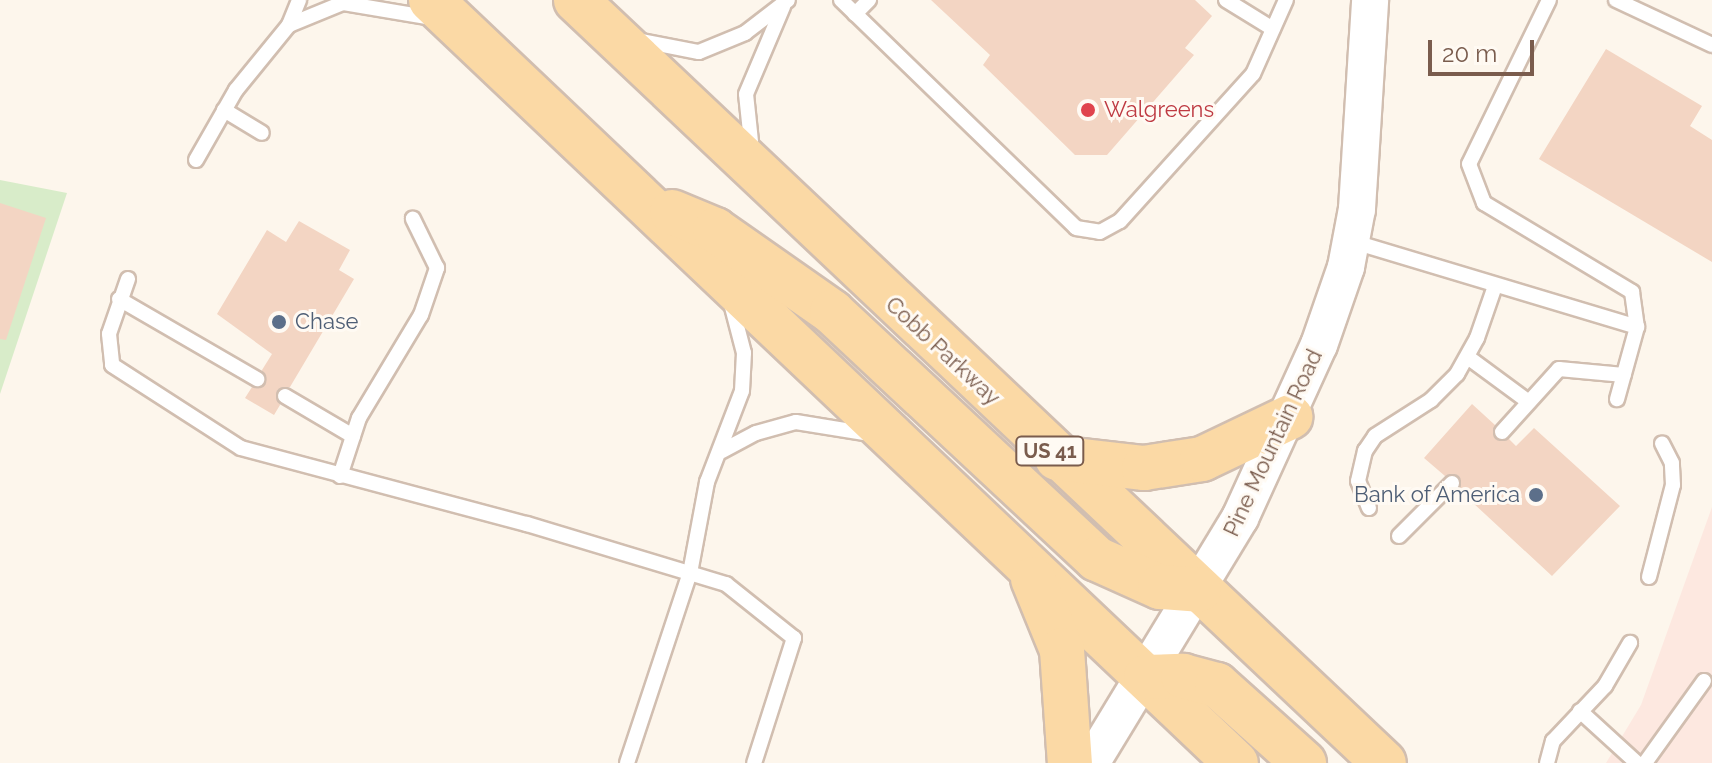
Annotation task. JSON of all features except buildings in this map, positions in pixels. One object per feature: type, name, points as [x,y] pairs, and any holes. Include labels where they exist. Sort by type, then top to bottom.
[{"type":"main road","name":"Cobb Parkway","points":[[576,0],[1057,458],[1384,763]]},
{"type":"main road","points":[[443,12],[1236,763]]},
{"type":"main road","points":[[646,205],[715,230],[832,312],[1097,559],[1136,579],[1199,590]]},
{"type":"main road","points":[[1057,458],[1115,467],[1181,463],[1230,450],[1290,417]]},
{"type":"main road","points":[[1016,554],[1050,612],[1062,650],[1070,763]]},
{"type":"main road","points":[[1146,677],[1183,676],[1217,685],[1304,763]]},
{"type":"street","name":"Pine Mountain Road","points":[[1091,763],[1199,590],[1290,417],[1319,345],[1351,241],[1369,71],[1370,0]]},
{"type":"lane","points":[[196,160],[256,61],[289,25],[299,0]]},
{"type":"lane","points":[[841,0],[1076,228],[1100,232],[1120,221],[1253,74],[1286,0]]},
{"type":"lane","points":[[855,14],[869,0]]},
{"type":"lane","points":[[1226,0],[1273,29]]},
{"type":"lane","points":[[1549,0],[1469,164],[1484,203],[1632,292],[1637,327],[1617,399]]},
{"type":"lane","points":[[1616,0],[1712,45]]},
{"type":"lane","points":[[613,35],[699,52],[745,33],[787,2]]},
{"type":"lane","points":[[754,170],[746,94],[787,2]]},
{"type":"lane","points":[[289,25],[343,3],[443,12]]},
{"type":"lane","points":[[224,110],[262,133]]},
{"type":"lane","points":[[340,476],[353,436],[421,315],[437,268],[413,219]]},
{"type":"lane","points":[[1351,241],[1637,327]]},
{"type":"lane","points":[[627,763],[690,573],[707,482],[742,391],[744,353],[722,276]]},
{"type":"lane","points":[[128,279],[109,334],[112,365],[241,448],[726,584],[794,638],[754,763]]},
{"type":"lane","points":[[1369,508],[1358,481],[1365,451],[1387,426],[1445,389],[1469,358],[1495,286]]},
{"type":"lane","points":[[119,299],[257,379]]},
{"type":"lane","points":[[1469,358],[1529,402]]},
{"type":"lane","points":[[1502,432],[1559,369],[1624,375]]},
{"type":"lane","points":[[285,396],[353,436]]},
{"type":"lane","points":[[721,451],[756,433],[796,422],[837,425],[896,441]]},
{"type":"lane","points":[[1649,577],[1673,485],[1672,463],[1662,443]]},
{"type":"lane","points":[[1399,536],[1452,483]]},
{"type":"lane","points":[[1547,763],[1553,741],[1605,686],[1630,643]]},
{"type":"lane","points":[[1645,763],[1704,681]]},
{"type":"lane","points":[[1580,711],[1637,763]]},
{"type":"shaded area","points":[[1712,507],[1712,763],[1606,763],[1641,705]]},
{"type":"green space","points":[[0,180],[67,193],[0,394]]},
{"type":"place","name":"Walgreens","points":[[1088,110]]},
{"type":"place","name":"Chase","points":[[279,322]]},
{"type":"place","name":"Bank of America","points":[[1536,495]]}]
